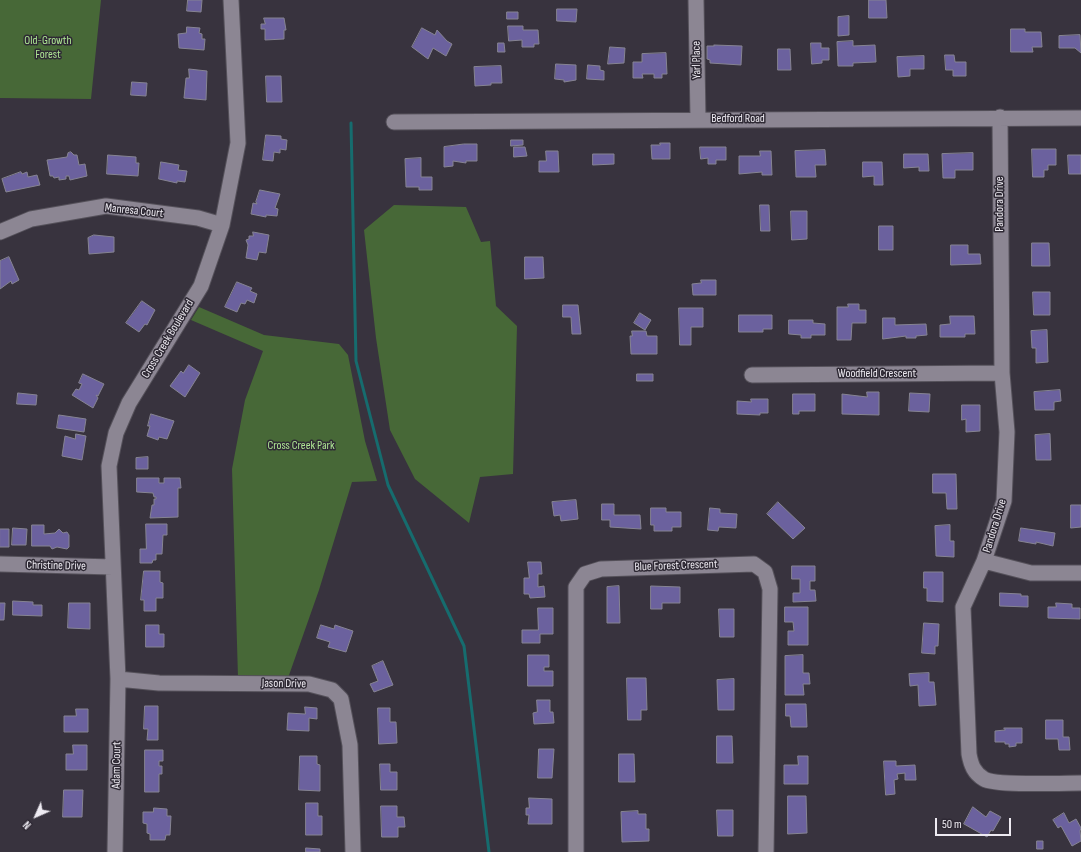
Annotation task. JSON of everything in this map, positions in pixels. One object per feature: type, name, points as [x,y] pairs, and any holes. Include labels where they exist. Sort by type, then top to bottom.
[{"type":"street","name":"Cross Creek Boulevard","points":[[118,679],[109,466],[116,433],[129,403],[201,286],[222,225],[238,143],[231,0]]},
{"type":"street","name":"Yarl Place","points":[[696,0],[698,119]]},
{"type":"street","name":"Bedford Road","points":[[394,122],[1000,117],[1081,118]]},
{"type":"street","name":"Pandora Drive","points":[[1000,117],[1002,373],[1007,432],[1004,501],[984,561],[963,607],[969,754],[972,766],[978,775],[986,781],[1009,783],[1081,783]]},
{"type":"street","name":"Manresa Court","points":[[0,232],[31,219],[106,206],[198,218],[222,225]]},
{"type":"street","name":"Woodfield Crescent","points":[[752,375],[1002,373]]},
{"type":"street","points":[[984,561],[1031,573],[1081,573]]},
{"type":"street","name":"Christine Drive","points":[[0,564],[113,567]]},
{"type":"street","name":"Blue Forest Crescent","points":[[576,852],[576,587],[585,574],[601,569],[754,564],[765,572],[770,589],[766,852]]},
{"type":"street","name":"Adam Court","points":[[115,852],[118,679]]},
{"type":"street","name":"Jason Drive","points":[[118,679],[159,684],[308,684],[332,690],[341,699],[350,745],[353,852]]},
{"type":"green space","name":"Old-Growth Forest","points":[[0,0],[101,0],[91,99],[0,98]]},
{"type":"green space","points":[[394,205],[466,207],[481,242],[490,241],[496,306],[517,326],[513,474],[480,477],[469,523],[415,479],[390,430],[376,338],[364,230]]},
{"type":"green space","name":"Cross Creek Park","points":[[199,307],[264,335],[339,344],[348,355],[365,441],[377,481],[352,482],[319,590],[288,678],[238,678],[232,469],[245,400],[263,351],[191,320]]},
{"type":"building","points":[[188,0],[202,0],[201,12],[187,11]]},
{"type":"building","points":[[869,0],[886,0],[887,18],[869,18]]},
{"type":"building","points":[[557,9],[577,9],[576,22],[557,21]]},
{"type":"building","points":[[507,12],[518,12],[518,19],[507,19]]},
{"type":"building","points":[[849,16],[849,35],[838,36],[838,17]]},
{"type":"building","points":[[264,18],[284,18],[286,30],[284,30],[284,39],[265,40],[265,29],[261,29],[261,24],[265,24]]},
{"type":"building","points":[[508,26],[523,26],[523,30],[538,30],[539,44],[534,44],[534,47],[522,47],[522,40],[509,41]]},
{"type":"building","points":[[187,27],[200,28],[199,33],[202,34],[202,39],[205,39],[204,50],[179,48],[178,34],[186,33]]},
{"type":"building","points":[[422,28],[435,35],[437,30],[447,41],[452,44],[446,56],[433,48],[428,59],[412,47]]},
{"type":"building","points":[[1011,29],[1025,29],[1025,32],[1041,32],[1042,47],[1032,47],[1033,52],[1011,52]]},
{"type":"building","points":[[1080,35],[1081,53],[1075,48],[1059,48],[1059,36]]},
{"type":"building","points":[[853,41],[853,46],[875,45],[876,62],[853,63],[853,66],[838,66],[837,42]]},
{"type":"building","points":[[498,43],[504,43],[505,52],[498,52]]},
{"type":"building","points":[[811,43],[821,43],[821,48],[829,48],[829,60],[822,60],[822,63],[812,64]]},
{"type":"building","points":[[707,46],[742,46],[741,65],[710,63],[710,60],[707,59]]},
{"type":"building","points":[[610,47],[625,48],[624,63],[608,64]]},
{"type":"building","points":[[778,49],[790,49],[791,70],[778,70]]},
{"type":"building","points":[[666,53],[667,74],[662,74],[662,78],[654,78],[654,74],[642,74],[643,78],[633,78],[633,62],[642,62],[642,54]]},
{"type":"building","points":[[945,55],[954,55],[955,62],[966,62],[966,76],[953,76],[953,70],[946,70]]},
{"type":"building","points":[[924,56],[924,69],[910,69],[910,76],[898,77],[897,57]]},
{"type":"building","points":[[556,64],[576,65],[576,80],[564,82],[564,80],[555,79]]},
{"type":"building","points":[[588,65],[600,66],[600,70],[604,71],[604,80],[587,79]]},
{"type":"building","points":[[501,66],[502,83],[491,83],[491,85],[475,86],[474,67]]},
{"type":"building","points":[[189,69],[207,71],[206,100],[184,98],[186,78],[189,78]]},
{"type":"building","points":[[266,76],[281,76],[282,102],[267,102]]},
{"type":"building","points":[[132,82],[147,83],[146,96],[131,95]]},
{"type":"building","points":[[266,135],[281,136],[281,139],[287,140],[286,150],[280,149],[280,153],[274,152],[273,161],[263,160]]},
{"type":"building","points":[[511,140],[523,140],[523,145],[511,146]]},
{"type":"building","points":[[660,143],[670,143],[670,159],[652,159],[651,145],[660,145]]},
{"type":"building","points":[[477,144],[477,161],[466,161],[466,163],[453,161],[453,166],[444,167],[444,147]]},
{"type":"building","points":[[514,147],[525,147],[527,156],[514,157]]},
{"type":"building","points":[[700,147],[726,147],[726,160],[716,160],[716,164],[708,164],[708,158],[701,159]]},
{"type":"building","points":[[1032,149],[1056,149],[1056,165],[1048,165],[1048,170],[1044,170],[1044,177],[1033,177]]},
{"type":"building","points":[[825,150],[826,165],[815,165],[816,177],[796,177],[795,151]]},
{"type":"building","points":[[546,151],[558,151],[559,172],[539,172],[539,161],[546,161]]},
{"type":"building","points":[[760,151],[771,151],[772,175],[762,175],[762,172],[739,174],[739,156],[760,156]]},
{"type":"building","points":[[71,152],[74,155],[77,155],[79,165],[85,164],[87,176],[70,180],[69,176],[66,176],[66,179],[59,180],[59,177],[54,178],[53,176],[50,176],[47,160],[67,157],[68,153]]},
{"type":"building","points":[[973,153],[973,170],[955,170],[955,178],[943,178],[942,154]]},
{"type":"building","points":[[593,154],[614,154],[614,164],[593,165]]},
{"type":"building","points":[[904,154],[928,154],[929,171],[919,171],[919,167],[904,168]]},
{"type":"building","points":[[108,155],[136,157],[136,163],[139,163],[138,176],[107,174]]},
{"type":"building","points":[[1068,155],[1081,155],[1081,174],[1069,174]]},
{"type":"building","points":[[421,158],[421,177],[432,177],[432,190],[419,190],[419,187],[406,187],[405,159]]},
{"type":"building","points":[[161,162],[179,165],[178,170],[187,171],[185,182],[177,181],[177,183],[159,179]]},
{"type":"building","points":[[863,162],[882,162],[883,185],[874,185],[874,176],[863,177]]},
{"type":"building","points":[[21,172],[22,174],[27,172],[28,177],[37,175],[40,185],[6,192],[2,179]]},
{"type":"building","points":[[260,190],[280,194],[275,208],[278,209],[277,216],[266,215],[266,217],[251,214],[253,203],[257,204],[256,202]]},
{"type":"building","points":[[760,205],[769,205],[770,231],[761,231]]},
{"type":"building","points":[[791,211],[807,211],[807,239],[792,240]]},
{"type":"building","points":[[879,226],[893,226],[893,250],[879,250]]},
{"type":"building","points":[[253,232],[269,235],[266,253],[259,252],[257,260],[246,258],[248,245],[246,240],[249,239],[249,236],[253,236]]},
{"type":"building","points":[[94,235],[114,237],[114,252],[89,254],[88,238]]},
{"type":"building","points":[[1032,243],[1049,243],[1050,266],[1032,266]]},
{"type":"building","points":[[951,245],[968,245],[968,254],[980,254],[981,264],[951,265]]},
{"type":"building","points":[[9,257],[19,280],[12,284],[11,281],[0,289],[0,261]]},
{"type":"building","points":[[525,257],[543,257],[544,278],[525,279]]},
{"type":"building","points":[[701,280],[716,280],[716,295],[693,295],[692,284],[701,283]]},
{"type":"building","points":[[237,282],[252,288],[250,291],[257,294],[254,303],[247,300],[245,304],[241,303],[237,312],[225,307]]},
{"type":"building","points":[[1033,292],[1050,292],[1050,315],[1034,315]]},
{"type":"building","points":[[142,301],[155,310],[147,325],[145,324],[139,332],[126,323]]},
{"type":"building","points":[[848,304],[859,304],[859,310],[866,310],[866,323],[852,323],[851,340],[837,340],[837,307],[848,307]]},
{"type":"building","points":[[563,305],[578,305],[581,334],[572,334],[571,317],[563,317]]},
{"type":"building","points":[[679,308],[703,308],[703,327],[691,327],[691,345],[680,345]]},
{"type":"building","points":[[640,313],[651,320],[645,330],[634,323]]},
{"type":"building","points":[[739,315],[772,315],[772,329],[763,329],[763,332],[739,332]]},
{"type":"building","points":[[950,316],[974,316],[975,334],[965,334],[965,337],[940,337],[940,325],[950,324]]},
{"type":"building","points":[[883,318],[895,318],[895,325],[926,324],[927,335],[916,336],[916,338],[906,338],[906,336],[883,339]]},
{"type":"building","points":[[789,320],[813,320],[813,323],[825,324],[825,335],[811,335],[811,338],[801,338],[801,335],[789,334]]},
{"type":"building","points":[[1047,330],[1048,362],[1036,363],[1036,348],[1032,348],[1031,331]]},
{"type":"building","points":[[632,331],[646,331],[647,336],[657,336],[657,354],[631,354],[630,336],[632,336]]},
{"type":"building","points":[[189,365],[200,373],[185,397],[170,386],[181,371],[183,373]]},
{"type":"building","points":[[83,374],[104,384],[98,396],[96,395],[98,398],[93,408],[72,395],[76,389],[79,390],[82,384],[79,383]]},
{"type":"building","points":[[637,374],[653,374],[653,381],[637,381]]},
{"type":"building","points":[[1060,390],[1061,401],[1054,402],[1054,410],[1035,410],[1034,392]]},
{"type":"building","points":[[867,392],[879,392],[879,415],[842,414],[842,394],[867,397]]},
{"type":"building","points":[[18,393],[37,395],[36,405],[17,404]]},
{"type":"building","points":[[910,393],[930,394],[929,412],[909,411]]},
{"type":"building","points":[[793,394],[815,394],[815,411],[799,411],[799,414],[793,414]]},
{"type":"building","points":[[751,399],[768,399],[768,413],[760,413],[760,415],[737,414],[737,401],[751,402]]},
{"type":"building","points":[[962,405],[980,405],[980,431],[966,432],[966,419],[962,420]]},
{"type":"building","points":[[151,414],[174,421],[167,439],[159,437],[158,440],[147,436]]},
{"type":"building","points":[[59,415],[86,419],[84,432],[57,428]]},
{"type":"building","points":[[76,434],[86,436],[82,460],[62,456],[65,436],[75,439]]},
{"type":"building","points":[[1050,434],[1051,460],[1036,460],[1035,435]]},
{"type":"building","points":[[148,457],[148,469],[136,469],[136,458]]},
{"type":"building","points":[[933,474],[956,474],[957,509],[947,509],[946,493],[933,493]]},
{"type":"building","points":[[137,478],[159,478],[159,483],[164,483],[164,478],[180,478],[181,488],[178,488],[178,517],[150,518],[152,505],[154,505],[154,499],[156,499],[156,497],[154,497],[153,493],[137,492]]},
{"type":"building","points":[[576,500],[578,519],[561,521],[560,515],[554,516],[552,502]]},
{"type":"building","points":[[778,502],[805,528],[793,539],[767,514]]},
{"type":"building","points":[[602,504],[614,504],[614,515],[640,515],[641,529],[610,527],[610,520],[602,520]]},
{"type":"building","points":[[1071,505],[1081,505],[1081,527],[1071,528]]},
{"type":"building","points":[[651,508],[666,508],[666,512],[681,512],[681,527],[672,527],[672,531],[654,531],[654,525],[651,525]]},
{"type":"building","points":[[710,508],[720,509],[720,513],[737,514],[736,528],[719,527],[718,531],[708,530]]},
{"type":"building","points":[[146,524],[167,524],[167,535],[163,535],[162,554],[156,554],[156,560],[153,560],[152,563],[140,563],[140,549],[146,549]]},
{"type":"building","points":[[32,525],[44,525],[44,534],[55,533],[59,529],[63,533],[67,532],[69,535],[69,547],[67,549],[57,547],[52,549],[50,546],[32,546]]},
{"type":"building","points":[[950,525],[950,541],[954,541],[954,557],[936,556],[935,526]]},
{"type":"building","points":[[13,528],[27,529],[26,545],[12,545]]},
{"type":"building","points":[[1021,528],[1055,533],[1053,546],[1036,542],[1036,544],[1019,541]]},
{"type":"building","points":[[0,529],[9,529],[9,547],[0,547]]},
{"type":"building","points":[[528,562],[541,562],[542,574],[538,574],[538,587],[544,586],[545,597],[530,598],[529,594],[524,594],[524,578],[529,578]]},
{"type":"building","points":[[792,566],[815,566],[815,581],[810,581],[810,590],[815,590],[816,601],[793,602],[793,593],[800,593],[800,579],[792,579]]},
{"type":"building","points":[[144,571],[160,571],[160,582],[163,583],[163,598],[156,598],[156,611],[144,611],[144,600],[141,600]]},
{"type":"building","points":[[924,572],[943,572],[943,602],[927,601],[927,588],[924,588]]},
{"type":"building","points":[[619,586],[620,623],[607,623],[607,587]]},
{"type":"building","points":[[651,586],[680,587],[680,603],[662,603],[662,609],[651,609]]},
{"type":"building","points":[[1000,593],[1021,594],[1021,596],[1028,596],[1028,607],[1000,606]]},
{"type":"building","points":[[13,601],[33,602],[33,605],[42,605],[42,616],[13,615]]},
{"type":"building","points":[[0,603],[5,603],[4,620],[0,620]]},
{"type":"building","points":[[69,603],[90,603],[90,629],[68,628]]},
{"type":"building","points":[[1056,603],[1072,604],[1072,608],[1080,608],[1080,619],[1048,618],[1048,607],[1056,607]]},
{"type":"building","points":[[785,607],[808,607],[808,645],[788,645],[788,631],[794,631],[793,622],[785,622]]},
{"type":"building","points":[[538,608],[553,608],[553,634],[540,634],[540,643],[522,643],[522,630],[538,630]]},
{"type":"building","points":[[719,609],[734,609],[734,637],[720,637]]},
{"type":"building","points":[[924,623],[939,624],[938,646],[935,646],[935,654],[922,653]]},
{"type":"building","points":[[146,625],[159,625],[159,634],[164,634],[164,647],[146,647]]},
{"type":"building","points":[[321,625],[334,629],[335,625],[353,631],[346,652],[328,647],[330,642],[317,638]]},
{"type":"building","points":[[528,655],[549,655],[549,667],[544,667],[544,671],[553,671],[553,686],[528,686]]},
{"type":"building","points":[[803,655],[803,673],[809,673],[810,684],[803,684],[804,695],[785,695],[785,656]]},
{"type":"building","points":[[383,661],[393,685],[374,692],[370,684],[378,681],[372,666]]},
{"type":"building","points":[[929,673],[929,682],[934,682],[936,705],[919,706],[918,685],[910,686],[909,674]]},
{"type":"building","points":[[627,678],[646,678],[647,710],[641,710],[641,720],[628,720]]},
{"type":"building","points":[[734,679],[734,710],[718,710],[717,680]]},
{"type":"building","points":[[537,700],[550,700],[550,712],[553,712],[554,723],[534,724],[533,713],[537,712]]},
{"type":"building","points":[[786,704],[806,704],[807,727],[791,727],[790,716],[786,716]]},
{"type":"building","points":[[145,706],[158,706],[158,740],[147,740],[148,729],[144,729]]},
{"type":"building","points":[[305,707],[317,708],[317,719],[309,718],[309,731],[287,730],[288,713],[305,714]]},
{"type":"building","points":[[378,708],[390,708],[390,722],[396,722],[397,743],[379,744]]},
{"type":"building","points":[[76,709],[88,709],[88,732],[64,732],[64,716],[76,716]]},
{"type":"building","points":[[1046,720],[1063,720],[1063,737],[1069,737],[1070,750],[1059,750],[1058,739],[1046,739]]},
{"type":"building","points":[[1004,728],[1022,728],[1022,743],[1016,743],[1016,746],[1009,747],[1009,744],[1005,744],[1005,742],[995,742],[995,731],[1005,730]]},
{"type":"building","points":[[717,736],[732,736],[733,763],[717,763]]},
{"type":"building","points":[[73,745],[87,745],[87,770],[66,770],[66,754],[73,754]]},
{"type":"building","points":[[539,749],[554,749],[552,778],[538,778]]},
{"type":"building","points":[[145,750],[163,750],[163,761],[159,761],[159,766],[162,766],[162,774],[159,774],[159,792],[145,792]]},
{"type":"building","points":[[619,754],[634,754],[635,782],[619,782]]},
{"type":"building","points":[[300,756],[317,756],[317,764],[320,765],[320,791],[299,790]]},
{"type":"building","points":[[798,756],[808,756],[808,784],[784,784],[784,765],[798,765]]},
{"type":"building","points":[[884,761],[896,761],[896,766],[915,765],[916,780],[905,780],[905,773],[897,774],[898,779],[894,780],[895,794],[886,795]]},
{"type":"building","points":[[380,764],[390,764],[390,772],[397,772],[397,790],[381,790]]},
{"type":"building","points":[[64,790],[83,790],[82,817],[63,817]]},
{"type":"building","points":[[788,796],[806,796],[807,833],[788,834]]},
{"type":"building","points":[[529,798],[552,799],[552,824],[528,824],[529,815],[526,815],[526,808],[529,808]]},
{"type":"building","points":[[306,803],[318,803],[318,816],[322,816],[322,835],[306,835]]},
{"type":"building","points":[[381,806],[397,806],[397,817],[404,817],[405,827],[398,827],[398,837],[382,837]]},
{"type":"building","points":[[973,807],[986,817],[990,811],[1001,817],[993,831],[991,830],[987,837],[964,824]]},
{"type":"building","points":[[154,808],[167,809],[167,816],[171,816],[170,835],[166,835],[165,840],[150,840],[150,834],[147,833],[147,824],[143,823],[143,812],[153,812]]},
{"type":"building","points":[[717,810],[733,810],[733,836],[718,836]]},
{"type":"building","points":[[638,811],[638,814],[646,814],[646,829],[649,829],[649,841],[622,842],[621,812]]},
{"type":"building","points":[[1064,813],[1069,823],[1076,819],[1081,828],[1081,841],[1072,846],[1061,826],[1058,828],[1053,820]]},
{"type":"building","points":[[1037,841],[1043,841],[1043,849],[1037,849]]},
{"type":"building","points":[[306,848],[320,849],[320,852],[306,852]]},
{"type":"waterway","points":[[351,123],[356,361],[388,485],[464,646],[489,852]]}]
